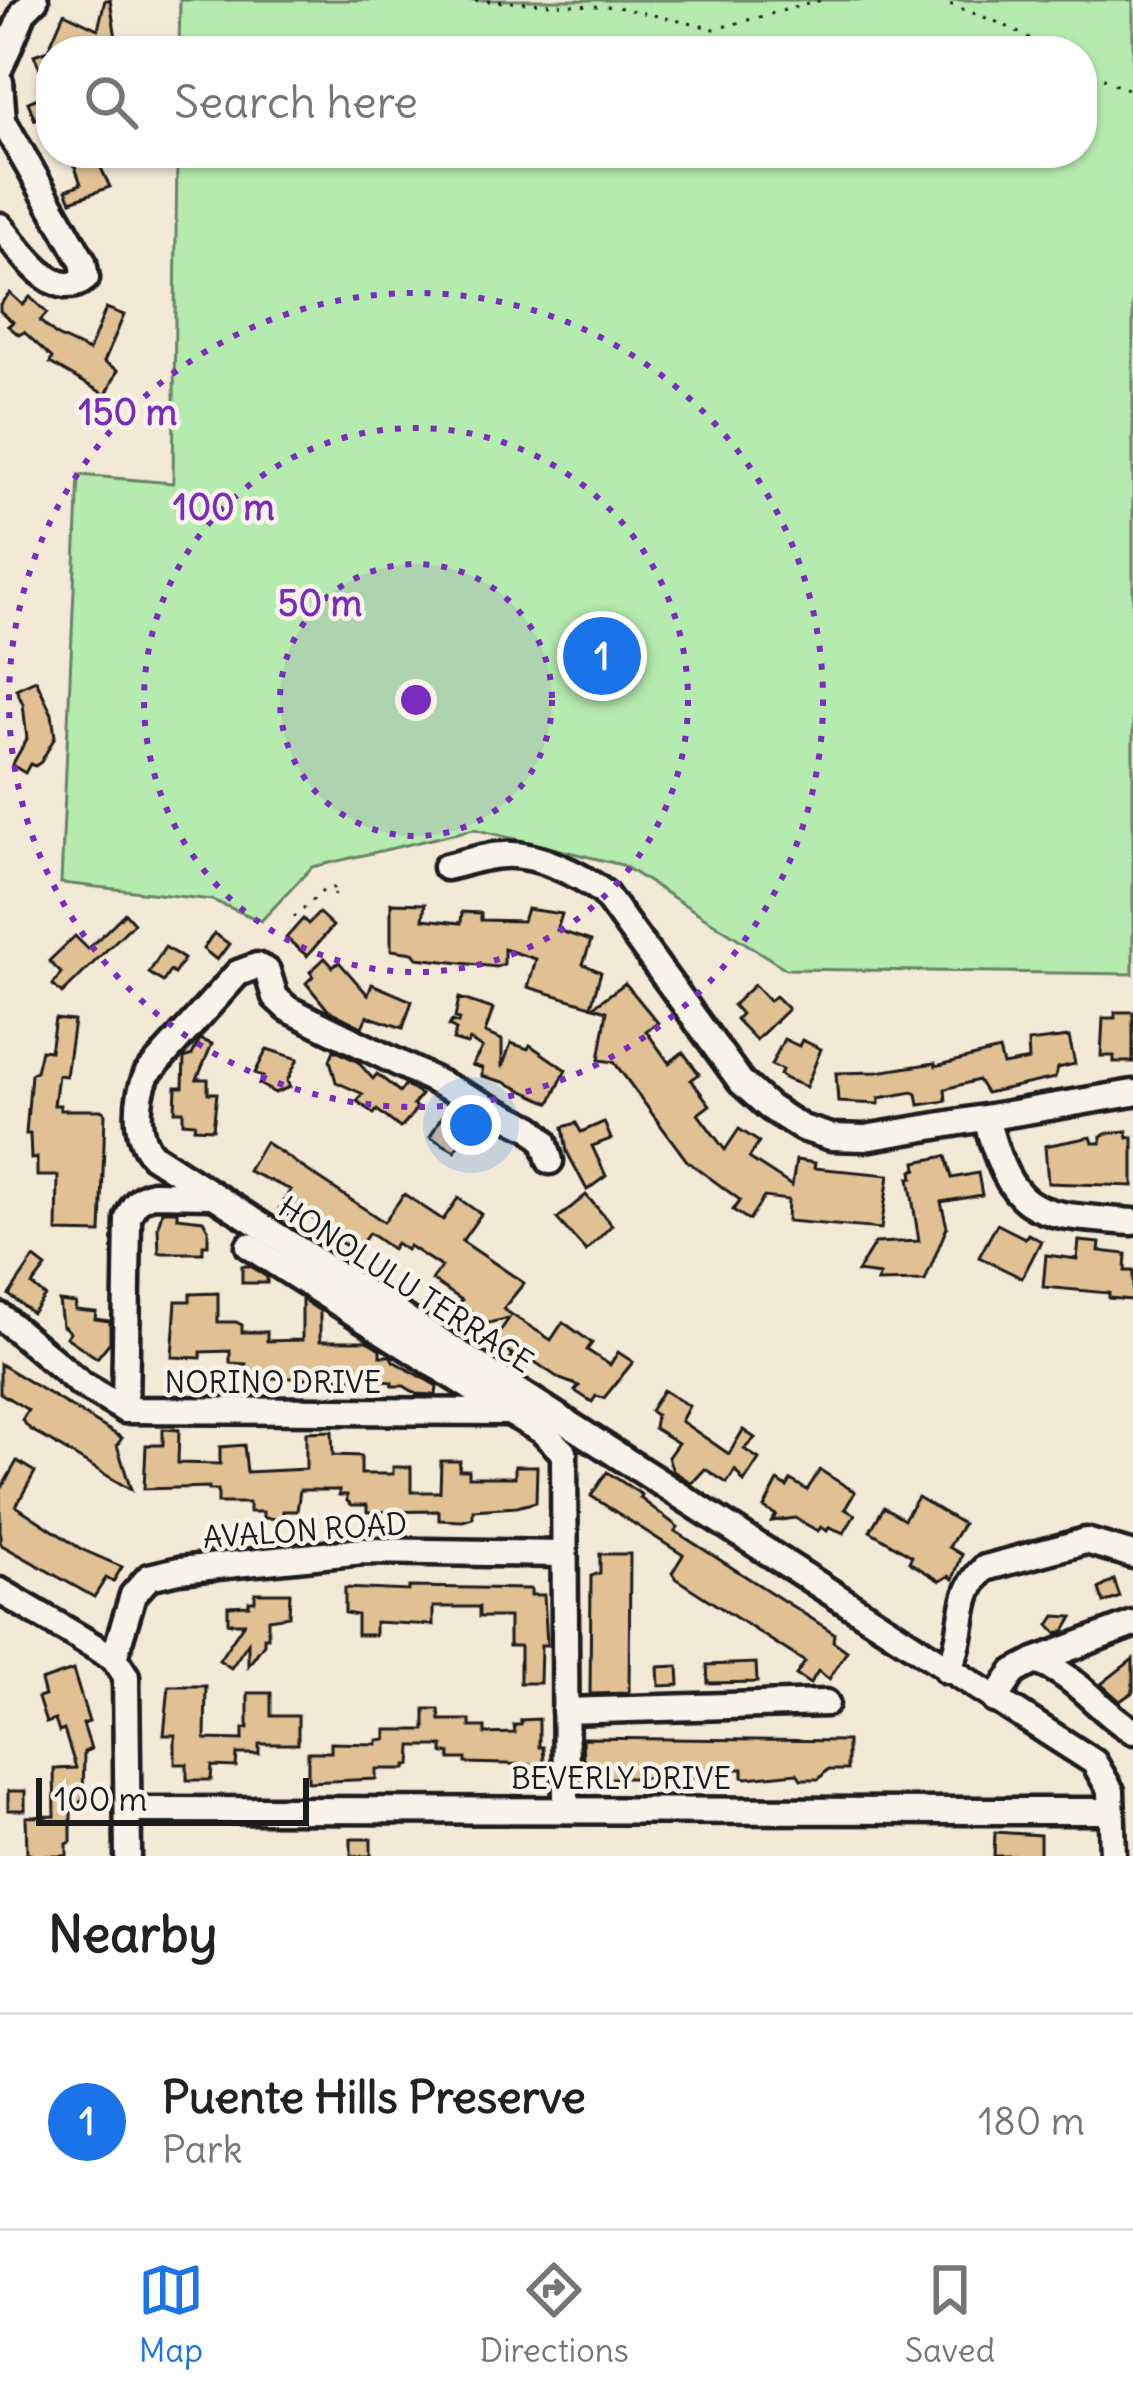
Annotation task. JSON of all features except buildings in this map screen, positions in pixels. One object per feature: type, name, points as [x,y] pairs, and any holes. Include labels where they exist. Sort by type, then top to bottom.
[{"type":"street","points":[[0,67],[24,10],[35,0]]},
{"type":"street","points":[[0,82],[3,121],[83,262],[86,278],[66,286],[49,279],[0,226]]},
{"type":"street","points":[[446,867],[513,855],[548,864],[594,885],[741,1082],[802,1128],[832,1137],[865,1138],[1133,1093]]},
{"type":"street","name":"HONOLULU TERRACE","points":[[550,1161],[544,1141],[531,1128],[288,1009],[275,997],[267,971],[251,966],[238,973],[142,1086],[143,1145],[153,1156],[1094,1762],[1109,1783],[1112,1811]]},
{"type":"street","points":[[986,1118],[999,1166],[1022,1197],[1064,1216],[1133,1222]]},
{"type":"street","points":[[125,1410],[128,1218],[132,1208],[153,1194],[213,1195]]},
{"type":"street","points":[[250,1246],[542,1431],[564,1453],[566,1808]]},
{"type":"street","name":"NORINO DRIVE","points":[[0,1316],[81,1384],[125,1410],[509,1412]]},
{"type":"street","points":[[947,1670],[961,1648],[964,1605],[976,1576],[985,1568],[1087,1541],[1133,1555]]},
{"type":"street","name":"AVALON ROAD","points":[[114,1658],[133,1595],[148,1577],[363,1551],[563,1555]]},
{"type":"street","points":[[0,1591],[114,1658],[126,1676],[128,1856]]},
{"type":"street","points":[[995,1700],[1014,1672],[1133,1624]]},
{"type":"street","points":[[1034,1661],[1055,1667],[1112,1719],[1133,1731]]},
{"type":"street","points":[[565,1711],[826,1703]]},
{"type":"street","name":"BEVERLY DRIVE","points":[[128,1810],[1112,1811]]},
{"type":"street","points":[[1112,1811],[1113,1856]]},
{"type":"path","points":[[463,0],[617,7],[715,29],[822,0]]},
{"type":"path","points":[[939,0],[1026,36]]},
{"type":"path","points":[[1097,75],[1133,90]]},
{"type":"path","points":[[294,916],[324,890],[337,887],[332,903]]},
{"type":"green space","points":[[180,0],[1133,0],[1133,974],[786,969],[622,865],[474,829],[312,867],[261,921],[212,900],[61,883],[79,475],[173,483],[177,168],[1097,168],[1097,36],[179,36]]},
{"type":"place","name":"Puente Hills Preserve","points":[[602,656]]}]
